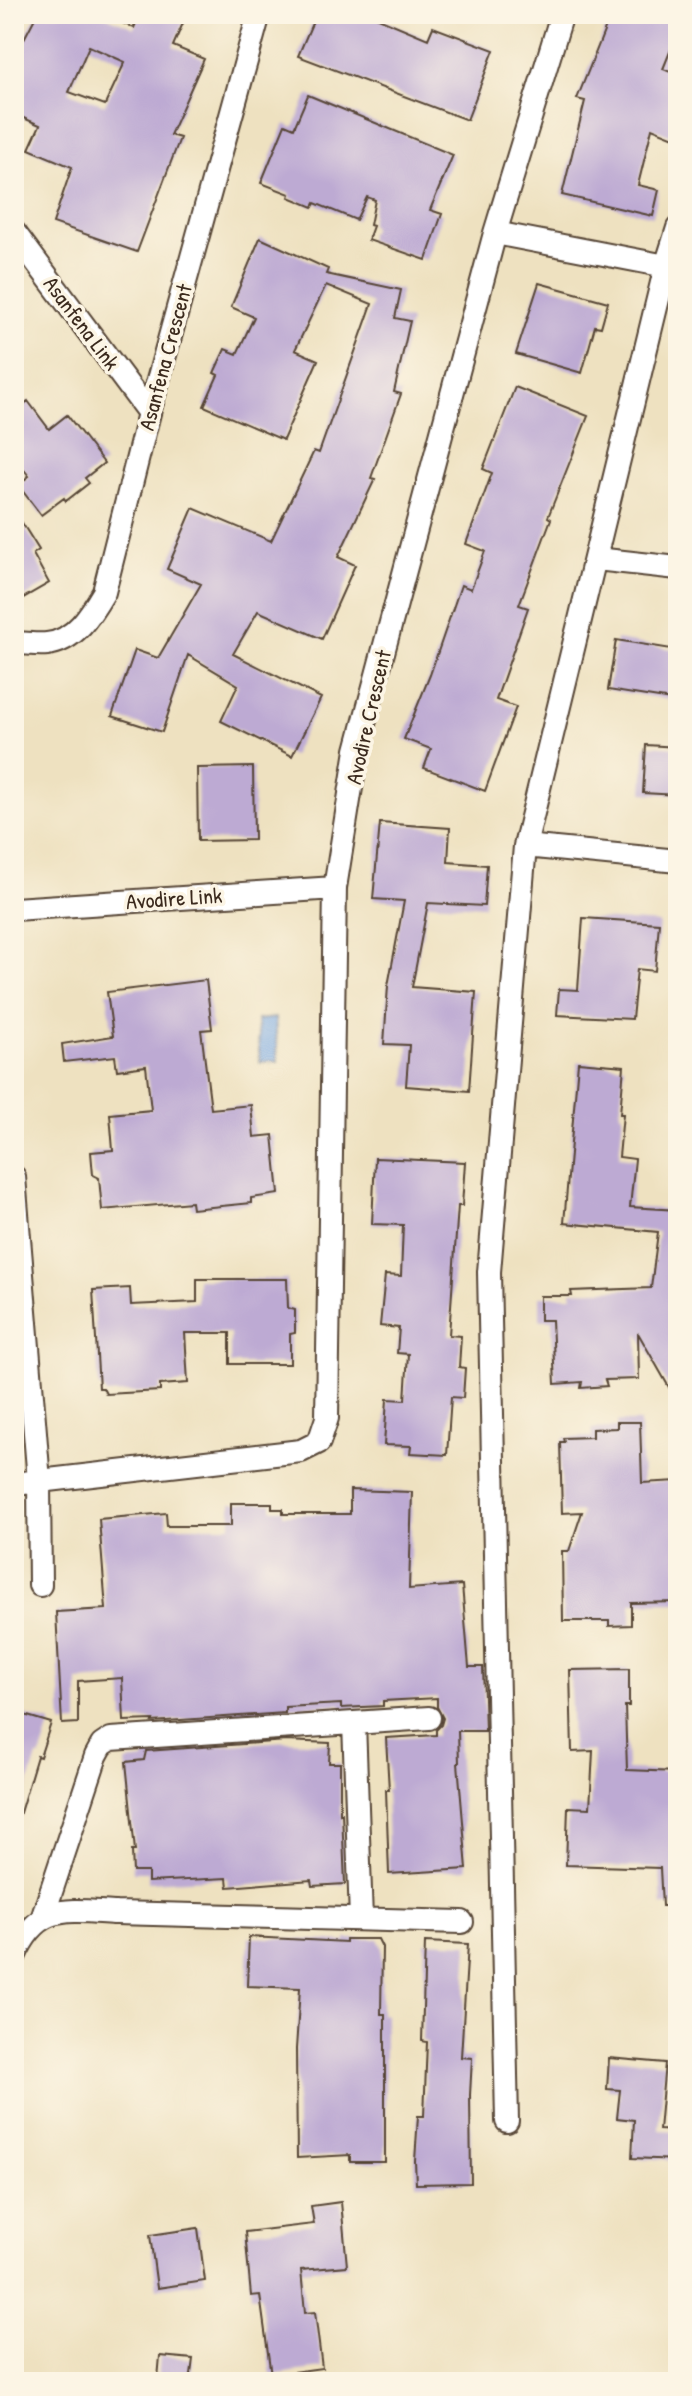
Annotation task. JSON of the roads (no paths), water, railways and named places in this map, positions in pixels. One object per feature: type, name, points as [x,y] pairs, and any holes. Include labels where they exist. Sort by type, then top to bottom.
[{"type":"street","name":"Asanfena Crescent","points":[[14,643],[50,644],[76,631],[104,592],[149,413],[259,14]]},
{"type":"street","name":"Avodire Crescent","points":[[39,1481],[301,1451],[319,1442],[327,1418],[335,888],[357,750],[495,233],[562,14]]},
{"type":"street","points":[[507,2121],[489,1272],[525,846],[666,266],[678,228]]},
{"type":"street","name":"Asanfena Link","points":[[14,232],[149,413]]},
{"type":"street","points":[[495,233],[666,266]]},
{"type":"street","points":[[596,559],[678,568]]},
{"type":"street","points":[[525,846],[678,861]]},
{"type":"street","name":"Avodire Link","points":[[14,909],[335,888]]},
{"type":"street","points":[[14,1177],[39,1481],[40,1585]]},
{"type":"street","points":[[14,1484],[39,1481]]},
{"type":"street","points":[[14,1957],[20,1942],[43,1916],[96,1756],[102,1745],[111,1739],[429,1718]]},
{"type":"street","points":[[354,1723],[361,1919]]},
{"type":"street","points":[[43,1916],[66,1910],[462,1922]]},
{"type":"water","points":[[275,1018],[278,1061],[260,1062],[257,1020]]}]
